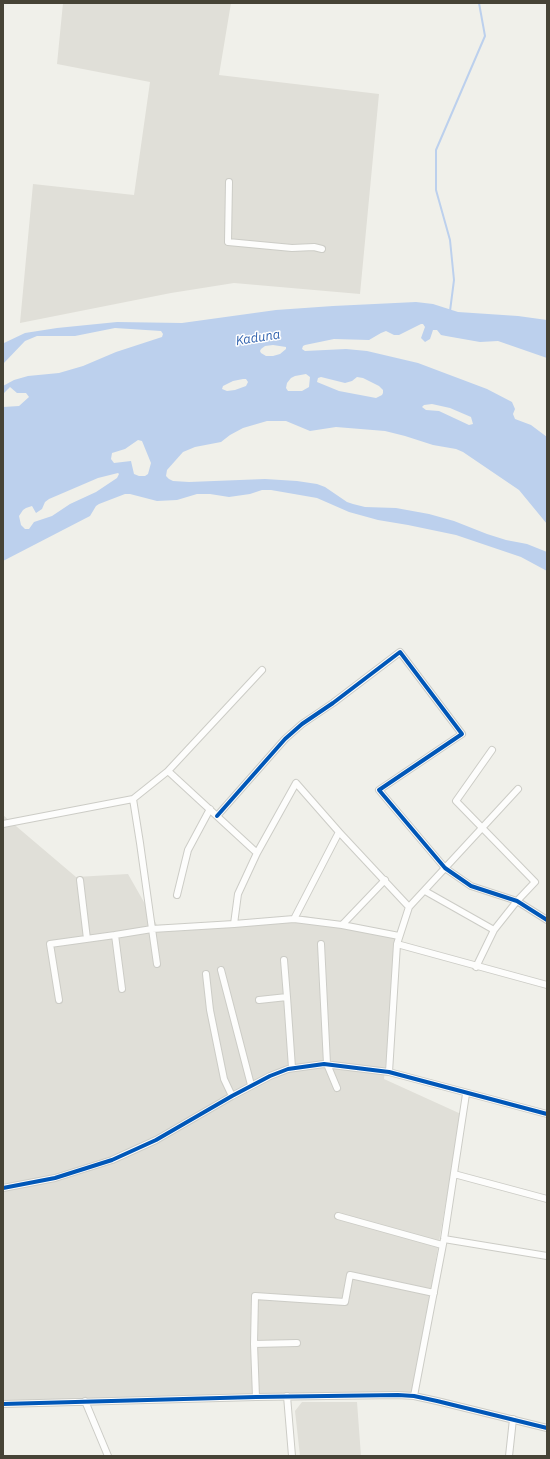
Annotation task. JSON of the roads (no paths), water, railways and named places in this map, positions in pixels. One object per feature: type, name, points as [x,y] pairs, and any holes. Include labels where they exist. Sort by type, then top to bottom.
[{"type":"street","points":[[229,182],[228,242],[292,248],[314,247],[322,249]]},
{"type":"street","points":[[217,816],[285,739],[302,724],[333,703],[400,652],[462,734],[379,790],[445,868],[471,886],[517,900],[547,920]]},
{"type":"street","points":[[3,824],[133,799],[168,771],[262,670]]},
{"type":"street","points":[[476,967],[494,930],[517,900],[535,882],[456,801],[492,750]]},
{"type":"street","points":[[168,771],[257,853]]},
{"type":"street","points":[[234,924],[238,894],[257,853],[296,783],[409,907]]},
{"type":"street","points":[[389,1072],[397,944],[409,907],[518,789]]},
{"type":"street","points":[[133,799],[157,964]]},
{"type":"street","points":[[177,895],[188,850],[210,809]]},
{"type":"street","points":[[294,920],[340,832]]},
{"type":"street","points":[[80,880],[87,939]]},
{"type":"street","points":[[342,925],[385,880]]},
{"type":"street","points":[[425,891],[494,930]]},
{"type":"street","points":[[59,1000],[50,944],[152,929],[294,920],[342,925],[399,936]]},
{"type":"street","points":[[115,935],[122,989]]},
{"type":"street","points":[[321,944],[328,1064],[337,1088]]},
{"type":"street","points":[[397,944],[476,967],[547,985]]},
{"type":"street","points":[[284,960],[292,1068]]},
{"type":"street","points":[[221,970],[252,1085]]},
{"type":"street","points":[[206,974],[210,1010],[224,1079],[232,1096]]},
{"type":"street","points":[[259,1000],[287,996]]},
{"type":"street","points":[[3,1188],[55,1178],[112,1160],[156,1140],[252,1085],[270,1076],[292,1068],[328,1064],[389,1072],[466,1094],[547,1114]]},
{"type":"street","points":[[414,1396],[443,1242],[466,1094]]},
{"type":"street","points":[[454,1174],[547,1199]]},
{"type":"street","points":[[338,1216],[443,1242],[547,1256]]},
{"type":"street","points":[[256,1397],[254,1344],[255,1296],[345,1302],[350,1275],[434,1293]]},
{"type":"street","points":[[254,1344],[297,1343]]},
{"type":"street","points":[[3,1404],[286,1396],[398,1395],[414,1396],[547,1428]]},
{"type":"street","points":[[286,1396],[292,1456]]},
{"type":"street","points":[[85,1401],[108,1456]]},
{"type":"street","points":[[508,1456],[513,1419]]},
{"type":"water","name":"Kaduna","points":[[416,302],[433,304],[458,312],[518,316],[547,320],[547,358],[498,341],[480,342],[446,336],[441,335],[437,330],[433,330],[430,339],[425,342],[421,338],[425,327],[423,324],[399,335],[394,335],[386,331],[369,340],[334,339],[305,345],[302,349],[305,351],[346,349],[367,351],[418,363],[487,389],[512,402],[515,409],[513,414],[515,419],[531,425],[547,437],[547,524],[519,490],[463,452],[385,431],[336,427],[310,431],[286,421],[267,421],[243,428],[221,442],[195,447],[183,452],[167,470],[166,476],[173,481],[189,482],[265,479],[317,484],[325,487],[347,502],[353,504],[365,507],[396,508],[429,514],[454,521],[506,540],[527,544],[547,552],[547,571],[521,557],[456,535],[378,520],[349,512],[317,498],[271,490],[262,490],[250,494],[229,497],[210,494],[197,494],[177,500],[157,501],[125,494],[99,504],[90,516],[3,561],[3,407],[19,406],[29,397],[26,393],[17,393],[10,387],[3,394],[3,386],[14,380],[28,376],[59,373],[83,366],[116,352],[162,337],[163,334],[161,331],[115,328],[75,336],[37,336],[25,341],[3,364],[4,343],[25,333],[57,328],[117,322],[182,323],[276,310]],"holes":[[[273,345],[286,347],[286,349],[280,354],[266,356],[260,351],[265,346]],[[306,374],[310,377],[309,387],[302,391],[288,391],[286,388],[287,383],[291,378]],[[321,377],[345,383],[352,381],[357,377],[363,378],[379,386],[383,390],[383,393],[376,398],[339,391],[317,382],[318,378]],[[243,379],[246,379],[248,382],[246,386],[235,390],[227,391],[222,389],[223,386],[233,381]],[[432,404],[450,408],[471,417],[473,424],[469,425],[439,411],[426,410],[422,407],[424,405]],[[138,440],[142,441],[151,463],[148,474],[145,476],[134,474],[131,461],[114,463],[111,459],[112,453],[125,449]],[[119,474],[117,478],[96,492],[70,504],[52,516],[34,522],[29,529],[25,529],[21,525],[19,516],[23,510],[32,506],[36,513],[42,509],[45,502],[98,478]]]},
{"type":"waterway","points":[[450,311],[454,280],[450,240],[436,190],[436,150],[485,36],[479,3]]}]
